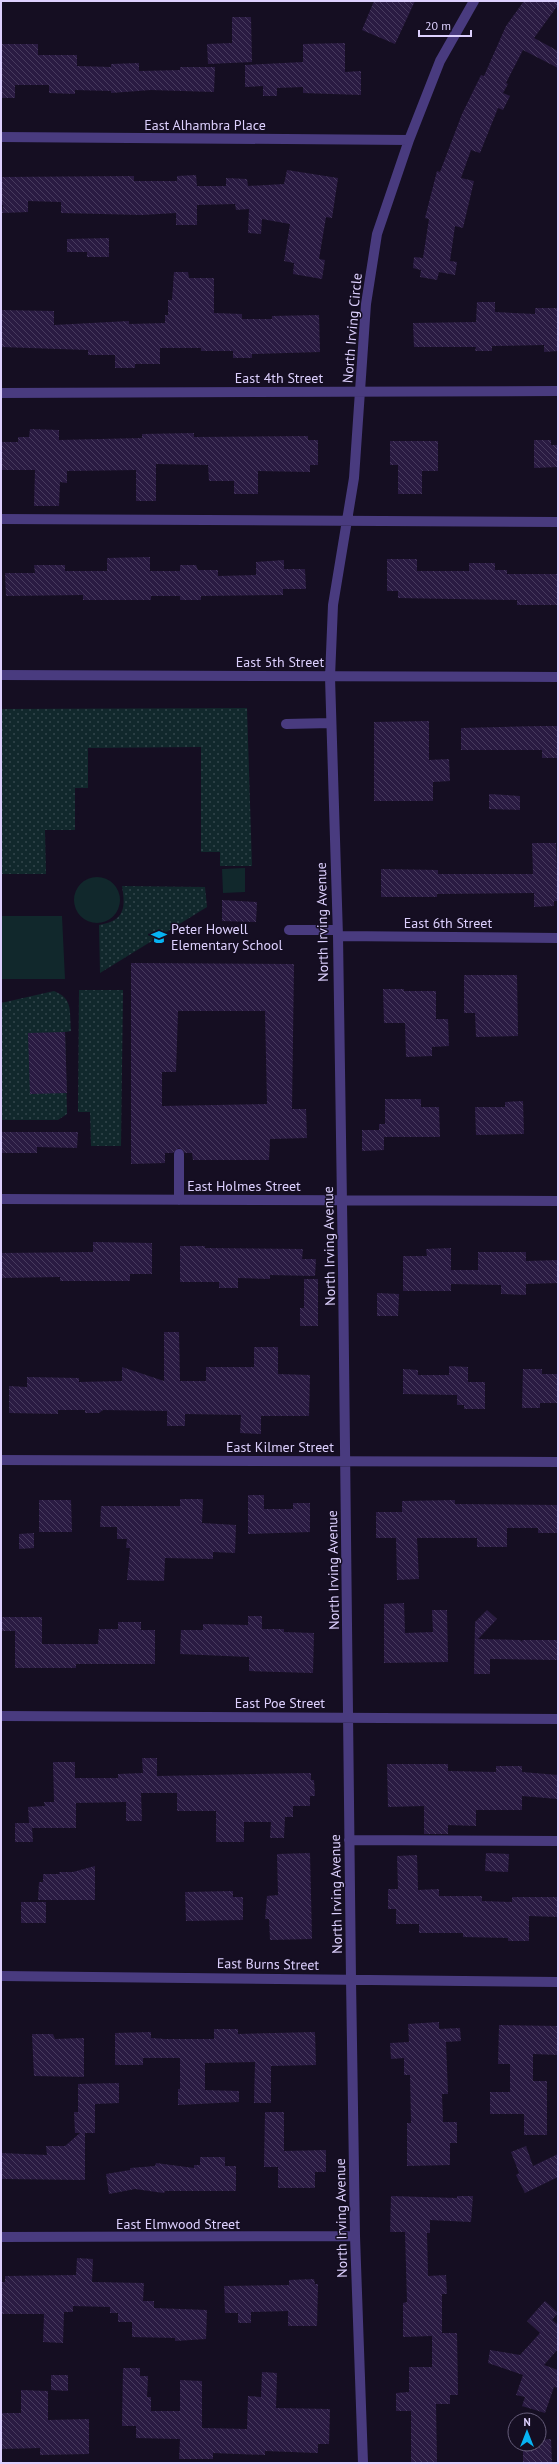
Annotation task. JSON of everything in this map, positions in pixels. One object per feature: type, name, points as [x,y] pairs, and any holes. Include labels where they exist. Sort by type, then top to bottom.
[{"type":"street","name":"North Irving Circle","points":[[330,677],[333,605],[354,478],[366,304],[377,234],[409,140],[440,61],[474,1]]},
{"type":"street","name":"East Alhambra Place","points":[[1,137],[409,140]]},
{"type":"street","name":"East 4th Street","points":[[1,393],[558,391]]},
{"type":"street","points":[[1,519],[558,522]]},
{"type":"street","name":"East 5th Street","points":[[1,675],[558,678]]},
{"type":"street","name":"North Irving Avenue","points":[[330,677],[342,1200],[355,2236],[363,2463]]},
{"type":"street","points":[[286,724],[331,723]]},
{"type":"street","name":"East 6th Street","points":[[289,930],[337,933],[558,938]]},
{"type":"street","points":[[179,1154],[179,1200]]},
{"type":"street","name":"East Holmes Street","points":[[1,1199],[558,1201]]},
{"type":"street","name":"East Kilmer Street","points":[[1,1460],[558,1462]]},
{"type":"street","name":"East Poe Street","points":[[1,1716],[558,1719]]},
{"type":"street","points":[[349,1840],[558,1841]]},
{"type":"street","name":"East Burns Street","points":[[1,1976],[558,1982]]},
{"type":"street","name":"East Elmwood Street","points":[[1,2237],[355,2236]]},
{"type":"green space","points":[[247,708],[252,866],[220,866],[220,852],[201,852],[201,747],[88,748],[88,788],[75,788],[75,830],[45,830],[46,874],[1,874],[1,709]]},
{"type":"green space","points":[[245,868],[245,892],[223,893],[222,869]]},
{"type":"green space","points":[[97,877],[110,881],[116,887],[120,900],[116,913],[110,919],[97,923],[84,919],[78,913],[74,900],[78,887],[84,881]]},
{"type":"green space","points":[[122,886],[205,887],[207,907],[100,973],[99,925],[114,920],[121,913],[124,901]]},
{"type":"green space","points":[[1,916],[62,916],[65,979],[1,979]]},
{"type":"green space","points":[[79,990],[123,990],[121,1146],[91,1146],[90,1112],[78,1112]]},
{"type":"green space","points":[[54,991],[65,998],[68,1002],[70,1012],[71,1031],[65,1032],[67,1114],[58,1120],[1,1120],[1,1003]]},
{"type":"building","points":[[374,1],[415,1],[395,44],[362,30]]},
{"type":"building","points":[[524,1],[558,1],[558,5],[534,38],[558,51],[558,68],[523,50],[506,83],[508,84],[503,93],[510,96],[503,110],[498,108],[480,153],[471,150],[461,178],[474,181],[463,228],[455,226],[450,261],[457,262],[455,275],[439,272],[437,280],[420,277],[421,270],[413,268],[414,257],[423,258],[429,219],[425,218],[437,171],[440,172],[462,114],[481,75],[484,76],[506,26]]},
{"type":"building","points":[[232,17],[251,17],[252,62],[208,64],[207,44],[232,43]]},
{"type":"building","points":[[345,43],[345,72],[361,71],[361,95],[303,93],[303,87],[277,88],[277,96],[263,96],[263,86],[245,87],[245,65],[303,62],[303,44]]},
{"type":"building","points":[[2,44],[38,44],[38,55],[77,55],[77,66],[111,67],[111,64],[139,63],[139,71],[180,70],[180,67],[215,67],[214,92],[151,90],[111,93],[111,91],[75,90],[75,94],[49,93],[49,85],[15,85],[15,98],[1,98]]},
{"type":"building","points":[[287,170],[338,178],[332,218],[326,217],[319,259],[325,260],[322,279],[293,274],[294,263],[284,261],[290,224],[262,219],[261,234],[248,233],[249,209],[236,210],[235,204],[197,205],[197,225],[176,225],[176,213],[142,215],[61,213],[61,202],[28,201],[28,212],[2,213],[3,205],[1,205],[1,177],[134,176],[134,181],[177,181],[177,176],[196,175],[197,186],[226,186],[226,178],[247,179],[248,186],[284,184]]},
{"type":"building","points":[[109,238],[109,257],[87,257],[87,252],[67,252],[67,239]]},
{"type":"building","points":[[174,272],[188,272],[189,278],[214,278],[214,313],[242,314],[242,319],[272,319],[272,316],[319,315],[320,352],[252,354],[252,358],[233,358],[233,351],[201,351],[201,348],[160,348],[160,364],[135,364],[135,368],[115,368],[115,355],[88,355],[88,350],[1,347],[1,310],[54,311],[54,325],[129,321],[129,324],[165,323],[165,315],[168,315],[168,300],[172,300]]},
{"type":"building","points":[[477,302],[495,302],[495,312],[535,314],[535,308],[558,308],[558,351],[544,352],[544,345],[492,346],[492,351],[475,351],[476,347],[414,347],[413,323],[476,322]]},
{"type":"building","points":[[30,429],[59,430],[59,440],[142,438],[142,434],[194,433],[194,437],[308,436],[308,440],[318,440],[318,465],[310,465],[310,472],[258,471],[258,494],[234,494],[234,481],[209,481],[208,465],[156,464],[156,501],[136,501],[136,470],[67,471],[67,483],[60,482],[59,506],[34,506],[35,470],[1,470],[1,442],[18,442],[18,437],[29,437]]},
{"type":"building","points":[[534,440],[551,440],[551,445],[558,445],[558,467],[534,468]]},
{"type":"building","points":[[390,441],[438,441],[438,471],[422,471],[422,494],[398,494],[398,465],[390,465]]},
{"type":"building","points":[[150,557],[150,571],[180,571],[180,565],[196,565],[198,570],[218,570],[218,576],[256,575],[256,562],[284,560],[284,569],[305,569],[306,589],[283,589],[283,595],[201,596],[201,600],[180,600],[180,596],[151,596],[151,600],[83,600],[83,595],[6,596],[5,573],[35,573],[34,565],[65,565],[65,571],[107,571],[107,558]]},
{"type":"building","points":[[387,559],[417,559],[417,571],[469,571],[469,563],[495,563],[495,570],[507,570],[507,574],[558,574],[558,605],[517,605],[517,600],[398,598],[398,591],[387,591]]},
{"type":"building","points":[[429,721],[429,760],[449,759],[450,781],[433,782],[433,801],[374,801],[374,722]]},
{"type":"building","points":[[558,726],[558,758],[542,758],[542,750],[461,750],[461,728]]},
{"type":"building","points":[[489,794],[520,796],[520,810],[489,809]]},
{"type":"building","points":[[532,843],[556,843],[558,901],[554,901],[554,906],[534,907],[534,893],[437,894],[437,897],[381,897],[381,869],[438,870],[438,874],[533,874]]},
{"type":"building","points":[[222,900],[257,902],[256,922],[222,921]]},
{"type":"building","points":[[131,963],[294,964],[292,1109],[306,1109],[307,1138],[270,1139],[269,1160],[193,1160],[192,1153],[185,1153],[179,1148],[173,1153],[165,1153],[165,1163],[131,1164]],"holes":[[[178,1011],[265,1011],[267,1104],[162,1106],[162,1072],[176,1072]]]},
{"type":"building","points":[[464,975],[517,975],[518,1036],[476,1037],[475,1013],[464,1013]]},
{"type":"building","points":[[383,989],[404,989],[404,991],[436,991],[436,1019],[448,1019],[449,1046],[432,1047],[432,1056],[406,1057],[405,1023],[384,1023]]},
{"type":"building","points":[[65,1032],[67,1093],[30,1094],[28,1033]]},
{"type":"building","points":[[385,1099],[421,1099],[421,1107],[439,1107],[440,1137],[384,1137],[384,1150],[362,1151],[362,1130],[379,1130],[379,1124],[385,1124]]},
{"type":"building","points":[[523,1101],[524,1134],[476,1135],[475,1107],[505,1107],[505,1102]]},
{"type":"building","points":[[1,1132],[78,1132],[77,1148],[37,1147],[37,1153],[1,1153]]},
{"type":"building","points":[[93,1242],[152,1243],[152,1274],[130,1274],[130,1281],[60,1281],[60,1277],[1,1278],[1,1253],[93,1252]]},
{"type":"building","points":[[180,1246],[205,1246],[205,1248],[303,1249],[302,1259],[316,1259],[315,1276],[270,1275],[270,1279],[238,1278],[238,1288],[219,1288],[219,1282],[180,1282]]},
{"type":"building","points":[[451,1248],[451,1270],[478,1270],[478,1252],[526,1252],[526,1261],[558,1260],[558,1283],[526,1284],[526,1295],[501,1294],[501,1285],[451,1284],[451,1291],[403,1291],[403,1256],[427,1256],[426,1249]]},
{"type":"building","points":[[304,1279],[318,1279],[318,1326],[300,1326],[300,1308],[304,1308]]},
{"type":"building","points":[[377,1293],[399,1294],[398,1316],[377,1316]]},
{"type":"building","points":[[164,1332],[179,1332],[180,1381],[206,1381],[206,1367],[254,1367],[254,1347],[278,1347],[278,1374],[310,1375],[309,1416],[261,1416],[261,1434],[240,1433],[241,1415],[185,1414],[185,1426],[167,1426],[167,1411],[103,1410],[99,1413],[85,1413],[85,1410],[58,1410],[58,1414],[9,1413],[9,1386],[27,1387],[27,1377],[79,1378],[79,1382],[122,1381],[122,1367],[164,1381]]},
{"type":"building","points":[[449,1366],[468,1367],[468,1382],[485,1382],[485,1409],[464,1409],[464,1405],[457,1405],[457,1395],[403,1394],[403,1369],[418,1370],[418,1375],[449,1375]]},
{"type":"building","points":[[523,1369],[542,1369],[542,1374],[558,1374],[558,1403],[540,1403],[540,1408],[522,1408]]},
{"type":"building","points":[[248,1495],[264,1495],[264,1509],[293,1509],[293,1503],[310,1503],[310,1532],[248,1534]]},
{"type":"building","points":[[180,1499],[203,1499],[202,1523],[236,1525],[235,1553],[213,1552],[213,1559],[165,1558],[164,1581],[127,1580],[130,1548],[126,1548],[127,1539],[117,1539],[117,1527],[100,1527],[101,1506],[180,1506]]},
{"type":"building","points":[[39,1500],[71,1500],[72,1532],[39,1532]]},
{"type":"building","points":[[455,1500],[455,1504],[558,1505],[558,1533],[538,1533],[538,1528],[507,1528],[507,1547],[477,1547],[477,1538],[417,1538],[419,1579],[397,1580],[396,1538],[376,1538],[376,1512],[402,1512],[402,1501]]},
{"type":"building","points":[[34,1533],[34,1548],[19,1549],[19,1534]]},
{"type":"building","points":[[404,1603],[405,1633],[433,1632],[432,1610],[447,1610],[448,1662],[384,1663],[384,1604]]},
{"type":"building","points":[[487,1610],[497,1619],[478,1639],[520,1640],[523,1642],[522,1640],[558,1640],[558,1660],[490,1659],[490,1674],[474,1674],[475,1622]]},
{"type":"building","points":[[248,1616],[262,1616],[262,1629],[284,1629],[284,1632],[314,1633],[313,1673],[249,1671],[249,1657],[180,1654],[181,1630],[203,1630],[203,1624],[248,1625]]},
{"type":"building","points":[[1,1617],[42,1617],[42,1644],[98,1644],[99,1629],[118,1629],[118,1622],[141,1622],[141,1630],[155,1630],[155,1664],[76,1664],[76,1668],[15,1668],[15,1631],[1,1631]]},
{"type":"building","points":[[142,1758],[157,1758],[157,1776],[311,1773],[311,1780],[314,1780],[315,1796],[310,1796],[310,1806],[293,1806],[293,1817],[285,1817],[284,1838],[270,1838],[271,1822],[244,1822],[244,1842],[216,1842],[216,1811],[177,1811],[177,1793],[141,1793],[142,1821],[126,1821],[126,1802],[76,1803],[76,1828],[32,1828],[33,1842],[15,1842],[15,1823],[29,1823],[28,1807],[45,1806],[44,1802],[54,1802],[53,1762],[75,1762],[75,1778],[118,1778],[118,1774],[143,1773]]},
{"type":"building","points":[[387,1764],[448,1764],[448,1771],[496,1772],[496,1766],[522,1766],[522,1772],[558,1775],[558,1799],[522,1796],[522,1810],[476,1810],[476,1826],[448,1825],[448,1834],[424,1834],[424,1806],[388,1807]]},
{"type":"building","points":[[310,1853],[312,1939],[270,1940],[269,1919],[265,1919],[267,1896],[278,1895],[277,1854]]},
{"type":"building","points":[[486,1853],[509,1854],[508,1872],[485,1871]]},
{"type":"building","points":[[417,1855],[418,1890],[439,1889],[439,1896],[482,1896],[482,1901],[512,1902],[512,1897],[558,1897],[558,1917],[529,1916],[529,1941],[508,1941],[508,1938],[463,1937],[463,1933],[419,1933],[419,1924],[396,1924],[396,1909],[388,1909],[388,1889],[398,1889],[397,1856]]},
{"type":"building","points":[[95,1866],[95,1900],[38,1900],[39,1882],[43,1882],[43,1874],[73,1872]]},
{"type":"building","points":[[233,1891],[233,1897],[243,1897],[243,1920],[186,1921],[185,1892]]},
{"type":"building","points":[[21,1902],[46,1902],[46,1923],[21,1923]]},
{"type":"building","points":[[439,2022],[439,2029],[460,2028],[461,2041],[446,2042],[448,2094],[442,2094],[443,2122],[457,2122],[457,2143],[450,2143],[450,2165],[407,2166],[407,2123],[411,2123],[410,2075],[404,2075],[404,2058],[391,2059],[390,2043],[409,2042],[408,2024]]},
{"type":"building","points":[[499,2025],[558,2026],[558,2055],[533,2054],[533,2081],[547,2081],[547,2135],[524,2135],[524,2114],[490,2114],[490,2092],[510,2092],[510,2064],[498,2064]]},
{"type":"building","points":[[214,2029],[238,2029],[238,2034],[315,2032],[316,2065],[271,2066],[271,2103],[254,2103],[255,2062],[205,2063],[205,2090],[239,2091],[239,2102],[178,2105],[178,2089],[180,2089],[180,2058],[143,2058],[143,2065],[115,2065],[115,2033],[151,2032],[151,2038],[214,2039]]},
{"type":"building","points":[[32,2034],[53,2034],[55,2039],[84,2038],[84,2077],[34,2076]]},
{"type":"building","points":[[119,2083],[119,2103],[95,2104],[95,2133],[85,2133],[85,2180],[1,2179],[1,2153],[47,2155],[46,2146],[65,2146],[80,2133],[75,2133],[74,2112],[78,2112],[78,2084]]},
{"type":"building","points":[[265,2112],[284,2112],[284,2151],[326,2150],[326,2172],[315,2172],[315,2188],[278,2188],[278,2167],[264,2167]]},
{"type":"building","points":[[526,2146],[533,2166],[558,2154],[558,2177],[525,2193],[516,2175],[519,2173],[511,2152]]},
{"type":"building","points":[[200,2157],[225,2157],[225,2166],[236,2166],[236,2191],[165,2191],[164,2193],[135,2189],[109,2194],[106,2174],[130,2170],[130,2168],[155,2166],[156,2163],[194,2168],[194,2165],[200,2165]]},
{"type":"building","points":[[391,2196],[457,2198],[457,2196],[473,2196],[471,2222],[430,2220],[430,2233],[427,2233],[428,2276],[446,2275],[447,2294],[442,2294],[442,2333],[457,2333],[458,2395],[450,2395],[450,2404],[436,2404],[437,2463],[411,2463],[411,2411],[396,2411],[396,2393],[409,2392],[409,2367],[432,2367],[432,2336],[403,2337],[403,2303],[407,2302],[405,2232],[390,2232]]},
{"type":"building","points":[[77,2258],[93,2259],[92,2282],[144,2283],[143,2301],[154,2301],[154,2308],[207,2310],[206,2339],[175,2341],[175,2338],[132,2337],[132,2322],[118,2322],[118,2313],[110,2313],[110,2307],[73,2306],[73,2312],[64,2312],[63,2343],[43,2342],[44,2314],[1,2314],[1,2282],[5,2282],[5,2276],[76,2275]]},
{"type":"building","points":[[314,2279],[315,2284],[318,2284],[317,2326],[288,2326],[288,2311],[251,2312],[251,2323],[238,2323],[238,2313],[225,2313],[224,2286],[289,2285],[289,2280]]},
{"type":"building","points":[[545,2301],[558,2313],[552,2320],[558,2325],[558,2349],[544,2365],[558,2370],[558,2388],[554,2387],[545,2412],[522,2406],[525,2397],[516,2395],[523,2375],[488,2363],[490,2350],[520,2355],[540,2333],[527,2321]]},
{"type":"building","points":[[123,2368],[140,2368],[140,2376],[148,2376],[147,2397],[151,2397],[151,2411],[180,2411],[180,2380],[202,2381],[202,2428],[247,2429],[248,2396],[261,2397],[262,2372],[277,2373],[276,2408],[330,2409],[329,2444],[318,2444],[318,2453],[265,2451],[265,2455],[213,2453],[213,2459],[179,2459],[180,2439],[136,2438],[136,2426],[122,2426]]},
{"type":"building","points":[[51,2375],[68,2375],[68,2391],[51,2390]]},
{"type":"building","points":[[21,2390],[48,2391],[48,2420],[89,2419],[89,2454],[40,2455],[40,2448],[1,2449],[1,2413],[21,2413]]},
{"type":"building","points":[[547,2439],[551,2439],[552,2463],[523,2463],[523,2452],[547,2452]]},
{"type":"place","name":"Peter Howell Elementary School","points":[[159,937]]}]
